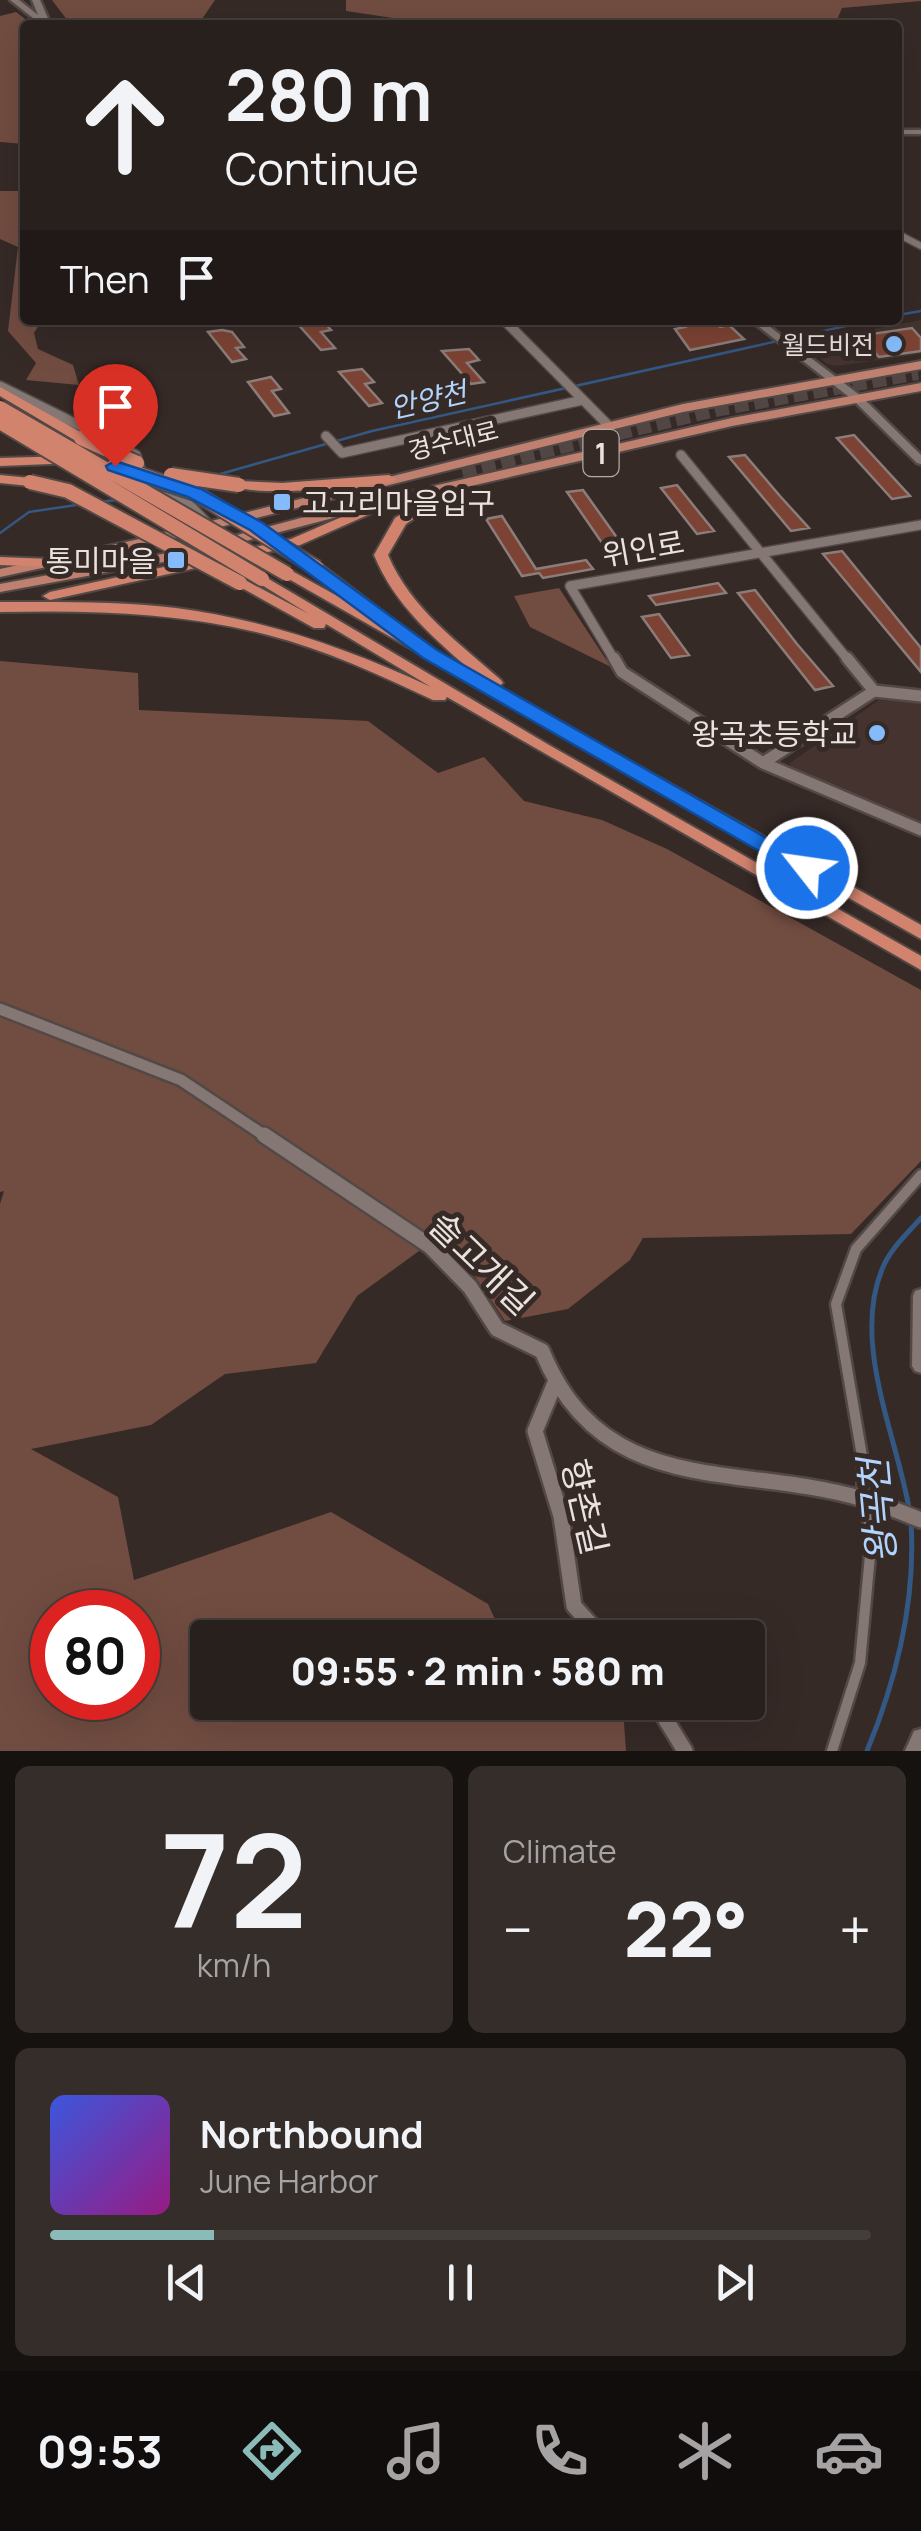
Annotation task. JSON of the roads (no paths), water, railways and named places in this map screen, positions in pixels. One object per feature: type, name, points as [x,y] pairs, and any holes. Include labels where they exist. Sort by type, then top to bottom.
[{"type":"highway","points":[[0,389],[81,438],[175,476],[282,487],[388,479]]},
{"type":"highway","points":[[0,408],[921,932]]},
{"type":"highway","points":[[0,422],[543,748],[921,964]]},
{"type":"highway","points":[[0,462],[77,460],[115,466],[195,493],[256,526],[430,654]]},
{"type":"highway","points":[[0,479],[68,491],[314,624],[381,650]]},
{"type":"highway","points":[[448,489],[400,521],[387,539],[381,556],[387,576],[406,602],[521,706]]},
{"type":"highway","points":[[0,603],[295,542],[383,503]]},
{"type":"highway","points":[[0,561],[51,564]]},
{"type":"highway","points":[[0,603],[127,605],[257,626],[312,641],[382,669],[543,748]]},
{"type":"main road","name":"경수대로","points":[[0,573],[210,526],[608,425],[902,368],[920,377]]},
{"type":"main road","points":[[902,368],[893,372],[891,380],[920,377]]},
{"type":"main road","name":"경수대로","points":[[0,588],[174,556],[346,510],[732,422],[857,398],[920,377]]},
{"type":"main road","points":[[732,422],[765,399],[796,388],[785,388]]},
{"type":"main road","name":"1","points":[[325,498],[466,473],[346,510]]},
{"type":"street","points":[[14,0],[41,20]]},
{"type":"street","points":[[509,325],[608,425]]},
{"type":"street","points":[[762,325],[857,398],[918,455]]},
{"type":"street","points":[[0,389],[136,455],[149,480],[188,503],[210,526]]},
{"type":"street","points":[[326,436],[342,453],[580,397]]},
{"type":"street","points":[[682,455],[874,691]]},
{"type":"street","name":"위인로","points":[[921,525],[570,586],[622,672],[764,763],[921,830]]},
{"type":"street","points":[[764,763],[874,691],[921,696]]},
{"type":"street","name":"솔고개길","points":[[0,1009],[182,1080],[430,1246],[470,1287],[497,1329],[542,1351],[555,1384],[600,1435],[649,1462],[866,1500],[921,1520]]},
{"type":"street","points":[[832,1751],[860,1662],[872,1534],[837,1290],[860,1241],[921,1175]]},
{"type":"street","points":[[921,1296],[921,1366]]},
{"type":"street","name":"향촌길","points":[[555,1384],[535,1431],[561,1516],[574,1606],[587,1620]]},
{"type":"street","points":[[667,1720],[685,1751]]},
{"type":"street","points":[[915,1751],[921,1738]]},
{"type":"waterway","name":"안양천","points":[[902,314],[921,311]]},
{"type":"waterway","name":"안양천","points":[[213,476],[372,431],[850,325]]},
{"type":"waterway","name":"안양천","points":[[97,502],[118,500]]},
{"type":"waterway","name":"안양천","points":[[0,533],[29,512],[83,504]]},
{"type":"waterway","name":"왕곡천","points":[[909,1508],[879,1388],[872,1325],[874,1296],[883,1267],[921,1218]]},
{"type":"waterway","name":"왕곡천","points":[[867,1751],[902,1639],[910,1582],[911,1523]]},
{"type":"tunnel","points":[[462,471],[715,410],[918,373]]},
{"type":"place","name":"월드비전","points":[[894,344]]},
{"type":"place","name":"고고리마을입구","points":[[282,502]]},
{"type":"place","name":"통미마을","points":[[176,560]]},
{"type":"place","name":"왕곡초등학교","points":[[877,733]]}]
